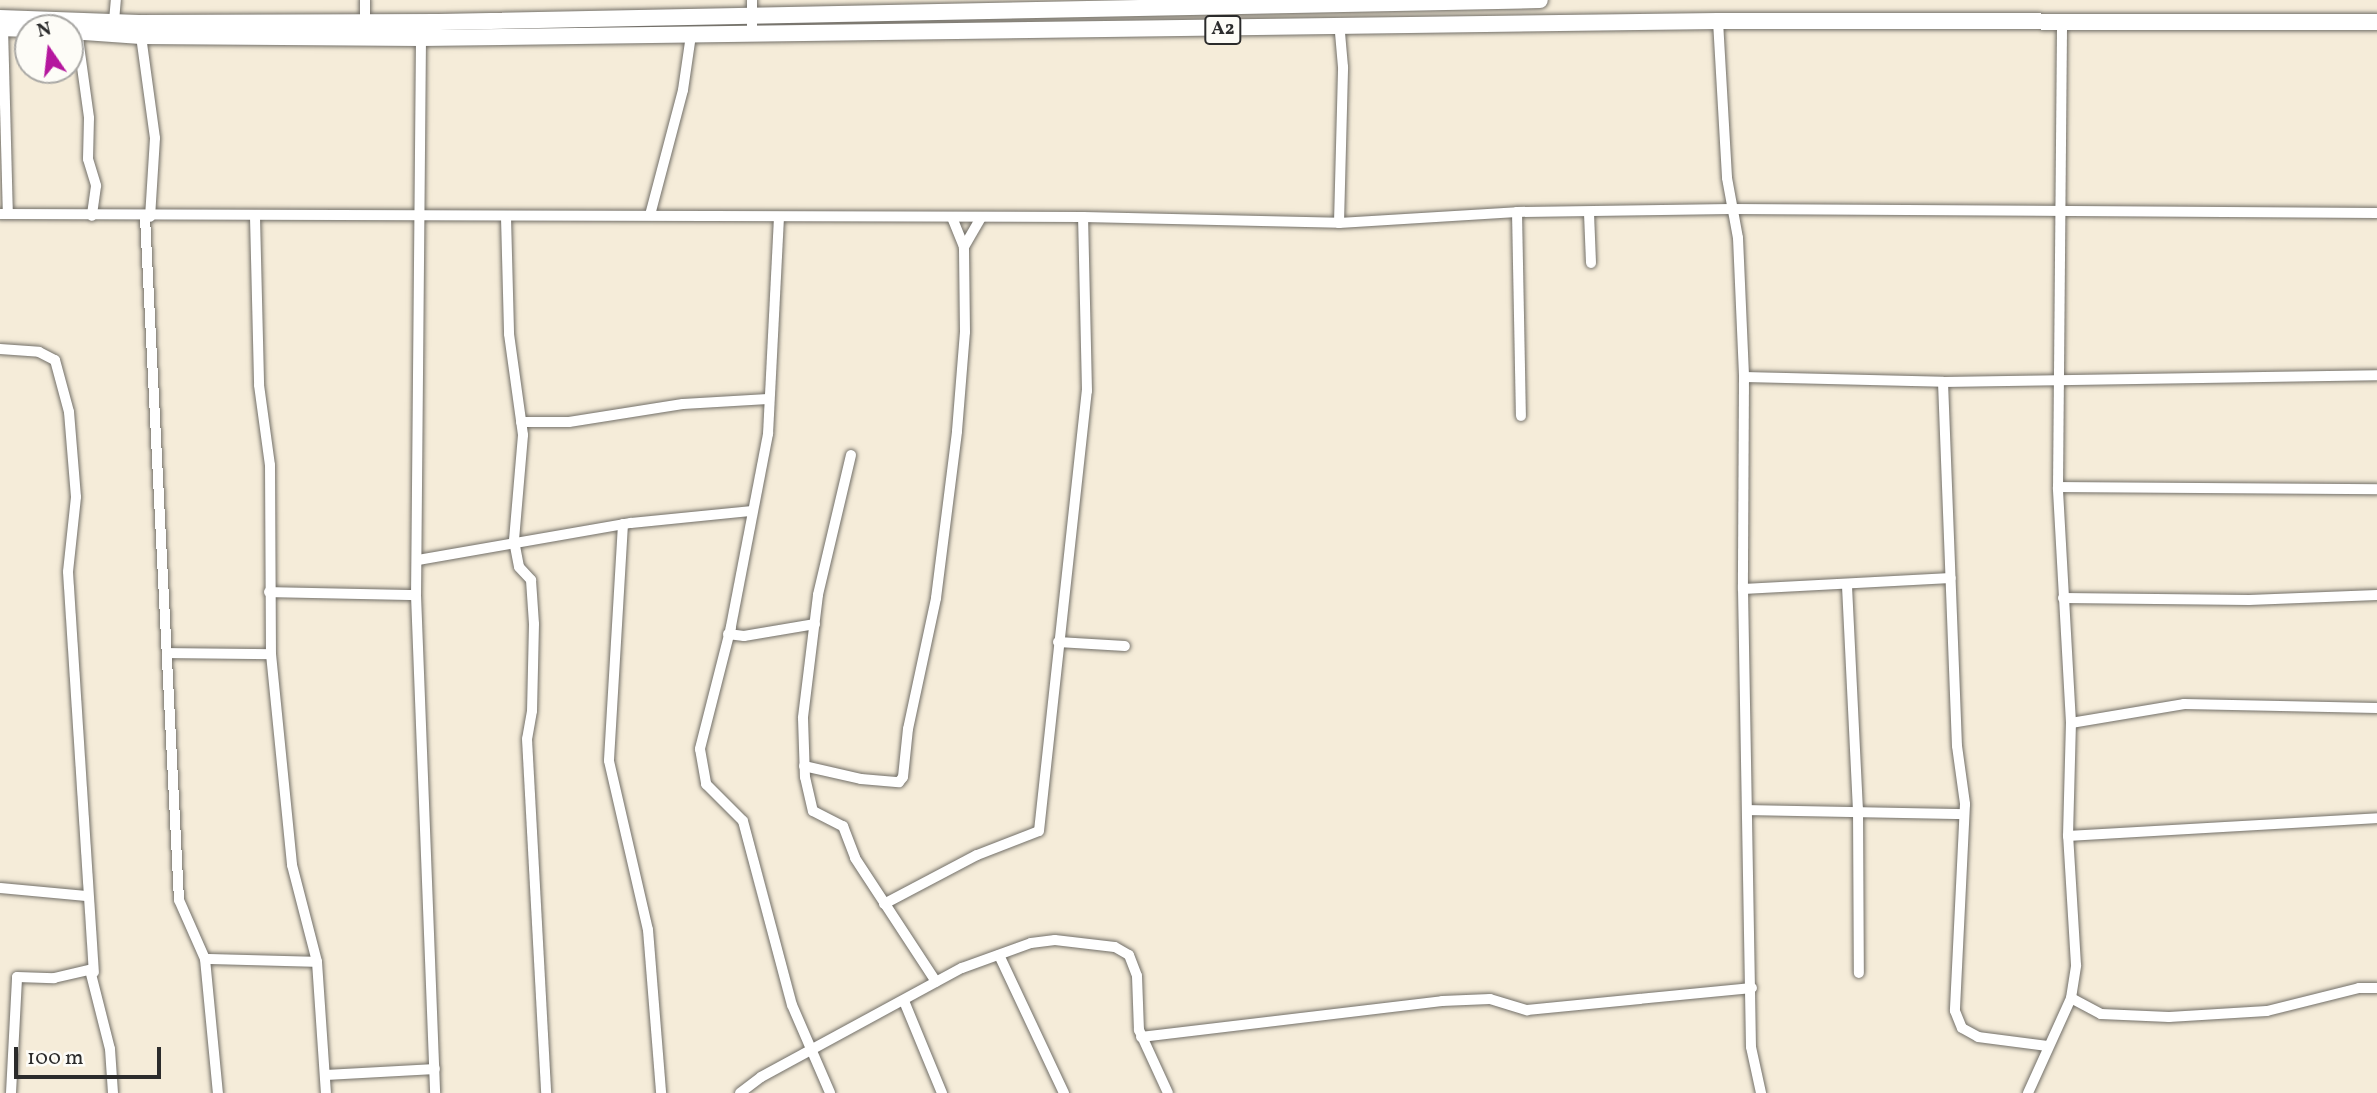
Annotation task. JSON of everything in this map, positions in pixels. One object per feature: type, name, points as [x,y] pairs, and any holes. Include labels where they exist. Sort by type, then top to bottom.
[{"type":"highway","name":"A2","points":[[84,32],[141,36],[421,38],[691,35],[751,26],[1113,5],[1540,0]]},
{"type":"highway","name":"A2","points":[[1,25],[114,21],[1339,29],[1718,21],[2377,22]]},
{"type":"street","points":[[114,21],[116,0]]},
{"type":"street","points":[[365,0],[365,23]]},
{"type":"street","points":[[751,26],[752,0]]},
{"type":"street","points":[[1718,21],[1731,209],[1738,238],[1744,377],[1743,589],[1749,810],[1751,1047],[1761,1093]]},
{"type":"street","points":[[2028,1093],[2046,1046],[2071,998],[2076,965],[2068,836],[2071,723],[2058,487],[2057,380],[2064,212],[2062,23]]},
{"type":"street","points":[[1,25],[4,214],[147,217],[1083,216],[1339,223],[1517,212],[1731,209],[2377,213]]},
{"type":"street","points":[[1339,29],[1343,67],[1339,223]]},
{"type":"street","points":[[650,215],[683,90],[691,35]]},
{"type":"street","points":[[141,36],[155,138],[147,217],[179,900],[205,959],[218,1093]]},
{"type":"street","points":[[421,38],[416,217],[416,595],[435,1093]]},
{"type":"street","points":[[83,84],[89,118],[88,159],[96,186],[92,216]]},
{"type":"street","points":[[1517,212],[1521,416]]},
{"type":"street","points":[[1589,213],[1591,263]]},
{"type":"street","points":[[884,904],[977,855],[1039,831],[1087,391],[1083,216]]},
{"type":"street","points":[[255,217],[259,385],[270,466],[271,654],[292,865],[317,962],[326,1093]]},
{"type":"street","points":[[506,217],[509,334],[521,422],[514,541],[519,567],[531,580],[534,624],[532,711],[527,739],[546,1093]]},
{"type":"street","points":[[779,217],[768,434],[728,634],[700,749],[706,785],[743,821],[792,1005],[830,1093]]},
{"type":"street","points":[[804,766],[861,779],[899,782],[903,777],[908,729],[936,598],[957,431],[965,332],[964,247],[952,217]]},
{"type":"street","points":[[964,247],[981,217]]},
{"type":"street","points":[[0,349],[39,352],[55,360],[69,412],[76,497],[68,572],[87,896],[94,972],[110,1049],[113,1093]]},
{"type":"street","points":[[1744,377],[1943,382],[2377,375]]},
{"type":"street","points":[[1943,382],[1957,746],[1964,814],[1958,1020],[1978,1037],[2046,1046]]},
{"type":"street","points":[[521,422],[569,422],[683,404],[768,399]]},
{"type":"street","points":[[851,455],[815,624],[803,718],[804,766],[813,811],[843,826],[855,858],[936,982]]},
{"type":"street","points":[[2058,487],[2377,489]]},
{"type":"street","points":[[418,560],[622,524],[752,511]]},
{"type":"street","points":[[622,524],[609,761],[648,930],[661,1093]]},
{"type":"street","points":[[1743,589],[1847,586],[1951,578]]},
{"type":"street","points":[[1847,586],[1858,809],[1859,972]]},
{"type":"street","points":[[269,592],[416,595]]},
{"type":"street","points":[[2063,598],[2249,600],[2377,595]]},
{"type":"street","points":[[728,634],[744,636],[815,624]]},
{"type":"street","points":[[1058,642],[1125,646]]},
{"type":"street","points":[[167,653],[271,654]]},
{"type":"street","points":[[2071,723],[2184,704],[2377,708]]},
{"type":"street","points":[[1749,810],[1858,809],[1964,814]]},
{"type":"street","points":[[2068,836],[2377,818]]},
{"type":"street","points":[[0,888],[87,896]]},
{"type":"street","points":[[740,1093],[936,982],[999,955],[1055,940],[1124,950],[1136,976],[1142,1037],[1168,1093]]},
{"type":"street","points":[[999,955],[1064,1093]]},
{"type":"street","points":[[205,959],[317,962]]},
{"type":"street","points":[[11,1093],[17,977],[54,978],[94,972]]},
{"type":"street","points":[[1142,1037],[1442,1001],[1490,999],[1527,1010],[1752,988]]},
{"type":"street","points":[[2071,998],[2101,1014],[2169,1017],[2267,1011],[2359,988],[2377,988]]},
{"type":"street","points":[[904,1001],[942,1093]]},
{"type":"street","points":[[326,1075],[435,1069]]}]
